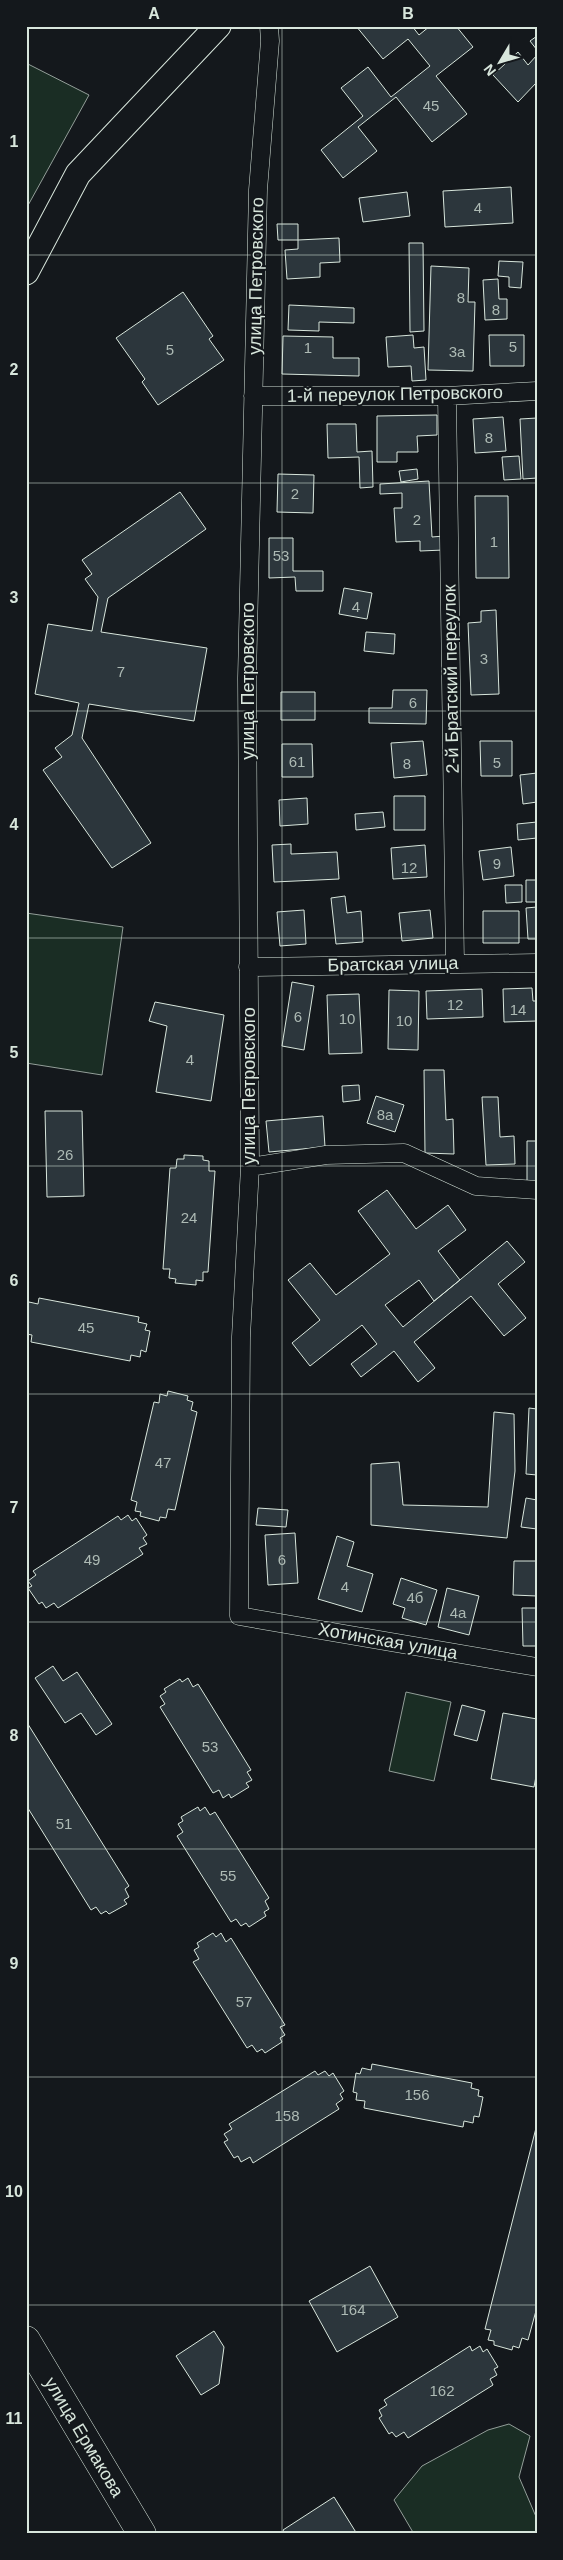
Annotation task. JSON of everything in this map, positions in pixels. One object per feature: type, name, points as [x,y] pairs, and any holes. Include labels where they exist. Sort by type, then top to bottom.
[{"type":"main road","name":"улица Ермакова","points":[[26,2340],[142,2534]]},
{"type":"street","points":[[26,272],[78,174],[218,26]]},
{"type":"street","name":"улица Петровского","points":[[239,1616],[241,1336],[250,1168],[247,678],[258,190],[270,41],[269,26]]},
{"type":"street","name":"1-й переулок Петровского","points":[[253,396],[447,396],[537,391]]},
{"type":"street","name":"2-й Братский переулок","points":[[447,396],[455,963]]},
{"type":"street","name":"Братская улица","points":[[248,967],[537,963]]},
{"type":"street","points":[[250,1168],[326,1155],[404,1153],[476,1186],[537,1190]]},
{"type":"street","name":"Хотинская улица","points":[[239,1616],[537,1667]]},
{"type":"green space","points":[[26,63],[89,95],[26,209]]},
{"type":"green space","points":[[26,913],[123,927],[102,1075],[26,1063]]},
{"type":"green space","points":[[406,1692],[451,1702],[434,1781],[389,1771]]},
{"type":"green space","points":[[509,2424],[530,2436],[519,2477],[537,2519],[537,2534],[414,2534],[394,2500],[422,2466],[488,2430]]},
{"type":"building","points":[[356,26],[412,26],[419,35],[430,26],[456,26],[473,47],[436,76],[467,114],[432,142],[396,97],[358,127],[377,151],[343,178],[321,150],[363,116],[341,88],[368,67],[391,97],[430,66],[408,39],[383,59]]},
{"type":"building","points":[[537,36],[537,50],[530,41]]},
{"type":"building","points":[[518,52],[528,65],[537,55],[537,82],[518,102],[493,75]]},
{"type":"building","points":[[511,187],[513,223],[445,227],[443,191]]},
{"type":"building","points":[[407,192],[410,216],[363,222],[359,198]]},
{"type":"building","points":[[277,224],[298,224],[298,240],[278,240]]},
{"type":"building","points":[[339,238],[340,262],[320,263],[320,277],[287,279],[285,250],[298,249],[298,240]]},
{"type":"building","points":[[409,243],[423,243],[424,331],[410,332]]},
{"type":"building","points":[[499,261],[523,262],[521,288],[509,287],[509,277],[498,276]]},
{"type":"building","points":[[431,266],[469,268],[468,302],[475,302],[473,371],[428,370]]},
{"type":"building","points":[[498,279],[499,299],[507,299],[507,319],[485,320],[483,280]]},
{"type":"building","points":[[183,292],[213,336],[209,339],[224,360],[158,405],[142,382],[145,379],[116,338]]},
{"type":"building","points":[[289,305],[354,308],[354,323],[319,322],[319,331],[288,330]]},
{"type":"building","points":[[413,335],[414,348],[424,347],[426,380],[412,381],[411,366],[388,367],[386,337]]},
{"type":"building","points":[[489,335],[524,335],[524,366],[490,366]]},
{"type":"building","points":[[283,336],[333,337],[333,358],[359,358],[359,376],[282,374]]},
{"type":"building","points":[[437,415],[437,435],[417,436],[418,452],[397,452],[397,462],[377,462],[377,416]]},
{"type":"building","points":[[503,417],[506,451],[475,453],[473,419]]},
{"type":"building","points":[[537,418],[537,478],[523,479],[520,419]]},
{"type":"building","points":[[327,424],[356,424],[357,452],[372,451],[373,487],[360,488],[359,457],[328,458]]},
{"type":"building","points":[[519,456],[521,479],[504,480],[502,457]]},
{"type":"building","points":[[417,469],[418,479],[401,482],[399,471]]},
{"type":"building","points":[[278,474],[314,475],[313,513],[277,512]]},
{"type":"building","points":[[429,481],[432,537],[444,536],[444,550],[420,551],[420,541],[396,542],[394,508],[402,508],[402,493],[380,494],[380,484]]},
{"type":"building","points":[[180,492],[206,529],[108,598],[101,632],[207,648],[194,721],[89,704],[82,738],[151,843],[112,868],[43,770],[62,757],[55,748],[72,735],[79,703],[35,694],[48,624],[92,631],[98,597],[85,579],[92,574],[82,560]]},
{"type":"building","points":[[475,496],[508,496],[509,578],[476,578]]},
{"type":"building","points":[[269,538],[293,538],[293,571],[323,571],[323,591],[296,591],[295,577],[269,578]]},
{"type":"building","points":[[344,588],[372,593],[367,619],[339,614]]},
{"type":"building","points":[[496,610],[499,694],[471,695],[468,623],[481,622],[481,611]]},
{"type":"building","points":[[366,632],[395,634],[394,654],[364,651]]},
{"type":"building","points":[[393,690],[427,690],[426,724],[369,723],[369,708],[392,708]]},
{"type":"building","points":[[281,692],[315,692],[315,720],[281,720]]},
{"type":"building","points":[[423,741],[427,775],[394,778],[391,743]]},
{"type":"building","points":[[480,741],[512,741],[512,776],[481,776]]},
{"type":"building","points":[[282,744],[312,744],[313,777],[282,777]]},
{"type":"building","points":[[537,773],[537,802],[523,804],[520,775]]},
{"type":"building","points":[[394,796],[425,796],[425,830],[394,830]]},
{"type":"building","points":[[307,798],[308,824],[280,826],[279,800]]},
{"type":"building","points":[[383,812],[385,827],[356,830],[355,814]]},
{"type":"building","points":[[537,822],[537,838],[518,840],[517,824]]},
{"type":"building","points":[[291,844],[291,854],[337,852],[339,879],[274,882],[272,845]]},
{"type":"building","points":[[425,845],[427,877],[393,879],[391,848]]},
{"type":"building","points":[[511,847],[514,876],[483,880],[479,851]]},
{"type":"building","points":[[526,880],[537,880],[537,902],[526,902]]},
{"type":"building","points":[[505,885],[522,885],[522,902],[506,903]]},
{"type":"building","points":[[345,896],[347,913],[361,911],[363,942],[336,944],[331,898]]},
{"type":"building","points":[[537,907],[537,939],[528,939],[526,908]]},
{"type":"building","points":[[304,910],[306,944],[280,946],[277,912]]},
{"type":"building","points":[[430,910],[433,938],[402,941],[399,913]]},
{"type":"building","points":[[483,911],[519,911],[519,943],[483,943]]},
{"type":"building","points":[[292,982],[314,986],[304,1050],[282,1046]]},
{"type":"building","points":[[532,988],[533,1001],[537,1001],[537,1021],[504,1022],[503,989]]},
{"type":"building","points":[[482,989],[483,1017],[427,1019],[426,991]]},
{"type":"building","points":[[389,990],[419,991],[418,1050],[388,1049]]},
{"type":"building","points":[[359,994],[362,1053],[329,1054],[327,995]]},
{"type":"building","points":[[155,1002],[224,1015],[211,1101],[156,1092],[167,1026],[149,1021]]},
{"type":"building","points":[[424,1070],[444,1070],[446,1120],[453,1119],[454,1154],[425,1153]]},
{"type":"building","points":[[359,1085],[360,1100],[343,1102],[342,1086]]},
{"type":"building","points":[[376,1096],[404,1105],[395,1132],[367,1123]]},
{"type":"building","points":[[482,1097],[498,1097],[500,1137],[514,1136],[515,1164],[486,1165]]},
{"type":"building","points":[[45,1111],[82,1111],[84,1196],[47,1197]]},
{"type":"building","points":[[323,1116],[325,1147],[269,1152],[266,1121]]},
{"type":"building","points":[[527,1141],[537,1141],[537,1183],[527,1183]]},
{"type":"building","points":[[184,1155],[203,1156],[203,1160],[209,1161],[209,1171],[215,1171],[208,1272],[203,1272],[203,1281],[196,1280],[196,1285],[175,1283],[176,1279],[169,1278],[170,1269],[163,1269],[170,1168],[176,1168],[177,1159],[184,1159]]},
{"type":"building","points":[[387,1190],[416,1229],[448,1205],[466,1230],[438,1251],[460,1280],[507,1241],[525,1262],[498,1284],[526,1318],[504,1336],[471,1296],[414,1342],[435,1368],[418,1382],[394,1351],[361,1377],[351,1364],[377,1344],[362,1325],[310,1366],[292,1343],[320,1320],[288,1280],[310,1263],[336,1295],[390,1254],[358,1211]],"holes":[[[419,1280],[434,1301],[453,1286],[403,1327],[385,1305]]]},
{"type":"building","points":[[39,1298],[139,1317],[138,1322],[147,1324],[145,1330],[150,1331],[146,1352],[141,1350],[140,1357],[131,1355],[130,1361],[31,1342],[32,1335],[26,1334],[26,1308],[29,1302],[38,1304]]},
{"type":"building","points":[[168,1391],[188,1396],[187,1400],[193,1402],[191,1410],[197,1412],[175,1510],[168,1509],[166,1518],[160,1517],[159,1521],[140,1516],[141,1512],[135,1511],[137,1502],[131,1500],[154,1402],[159,1403],[160,1394],[167,1396]]},
{"type":"building","points":[[529,1408],[537,1409],[537,1475],[526,1474]]},
{"type":"building","points":[[494,1412],[514,1414],[515,1471],[507,1538],[371,1525],[371,1464],[399,1462],[403,1505],[488,1507]]},
{"type":"building","points":[[526,1498],[537,1500],[537,1529],[521,1527]]},
{"type":"building","points":[[258,1508],[288,1510],[286,1527],[256,1525]]},
{"type":"building","points":[[128,1515],[132,1521],[136,1518],[147,1535],[143,1538],[147,1544],[139,1548],[143,1554],[58,1608],[54,1603],[46,1608],[42,1602],[39,1604],[28,1588],[32,1586],[28,1581],[36,1575],[33,1571],[118,1516],[121,1520]]},
{"type":"building","points":[[295,1533],[298,1583],[268,1585],[265,1535]]},
{"type":"building","points":[[337,1536],[354,1542],[347,1566],[373,1574],[362,1612],[318,1599]]},
{"type":"building","points":[[514,1561],[537,1561],[537,1596],[513,1595]]},
{"type":"building","points":[[401,1578],[437,1590],[426,1625],[402,1618],[405,1608],[393,1604]]},
{"type":"building","points":[[447,1588],[479,1596],[469,1635],[438,1627]]},
{"type":"building","points":[[522,1608],[537,1608],[537,1646],[523,1646]]},
{"type":"building","points":[[53,1666],[63,1681],[77,1672],[112,1724],[96,1735],[81,1713],[65,1723],[35,1678]]},
{"type":"building","points":[[188,1678],[193,1687],[198,1684],[251,1770],[247,1772],[252,1780],[246,1783],[249,1787],[231,1798],[229,1794],[223,1798],[219,1790],[213,1793],[160,1707],[165,1704],[160,1696],[166,1692],[164,1689],[180,1679],[182,1682]]},
{"type":"building","points":[[462,1705],[485,1711],[477,1741],[454,1735]]},
{"type":"building","points":[[503,1713],[537,1719],[537,1771],[534,1787],[491,1779]]},
{"type":"building","points":[[26,1721],[129,1886],[125,1889],[129,1897],[124,1900],[127,1904],[109,1914],[106,1911],[101,1914],[96,1907],[91,1910],[26,1805]]},
{"type":"building","points":[[198,1807],[200,1811],[205,1807],[210,1815],[215,1812],[269,1898],[265,1901],[269,1909],[264,1912],[266,1916],[249,1927],[246,1923],[241,1926],[236,1919],[231,1922],[177,1836],[183,1832],[178,1824],[183,1821],[181,1817]]},
{"type":"building","points":[[213,1933],[216,1937],[221,1933],[226,1942],[231,1938],[285,2025],[280,2027],[285,2035],[280,2038],[282,2042],[265,2053],[262,2049],[257,2052],[252,2045],[247,2048],[193,1962],[199,1959],[194,1950],[199,1947],[197,1943]]},
{"type":"building","points":[[372,2064],[472,2083],[471,2088],[479,2090],[478,2096],[483,2097],[479,2117],[474,2116],[473,2123],[464,2121],[463,2127],[364,2108],[365,2101],[356,2100],[357,2093],[353,2092],[356,2073],[360,2074],[362,2068],[371,2070]]},
{"type":"building","points":[[315,2071],[318,2075],[325,2071],[329,2076],[333,2073],[344,2091],[340,2094],[343,2099],[336,2104],[339,2109],[253,2163],[250,2157],[241,2162],[238,2156],[234,2158],[224,2142],[228,2140],[224,2134],[232,2129],[229,2124]]},
{"type":"building","points":[[537,2124],[537,2307],[528,2340],[522,2338],[519,2348],[513,2346],[512,2350],[494,2345],[494,2341],[488,2340],[491,2330],[485,2329]]},
{"type":"building","points":[[370,2266],[398,2317],[337,2352],[309,2301]]},
{"type":"building","points":[[214,2331],[224,2347],[219,2384],[201,2395],[176,2356]]},
{"type":"building","points":[[470,2346],[472,2351],[480,2346],[483,2352],[487,2349],[498,2367],[494,2369],[497,2375],[490,2379],[493,2385],[408,2438],[404,2432],[396,2437],[392,2432],[389,2434],[379,2418],[382,2416],[379,2410],[387,2405],[384,2400]]},
{"type":"building","points":[[334,2497],[357,2534],[285,2534],[283,2530]]}]
